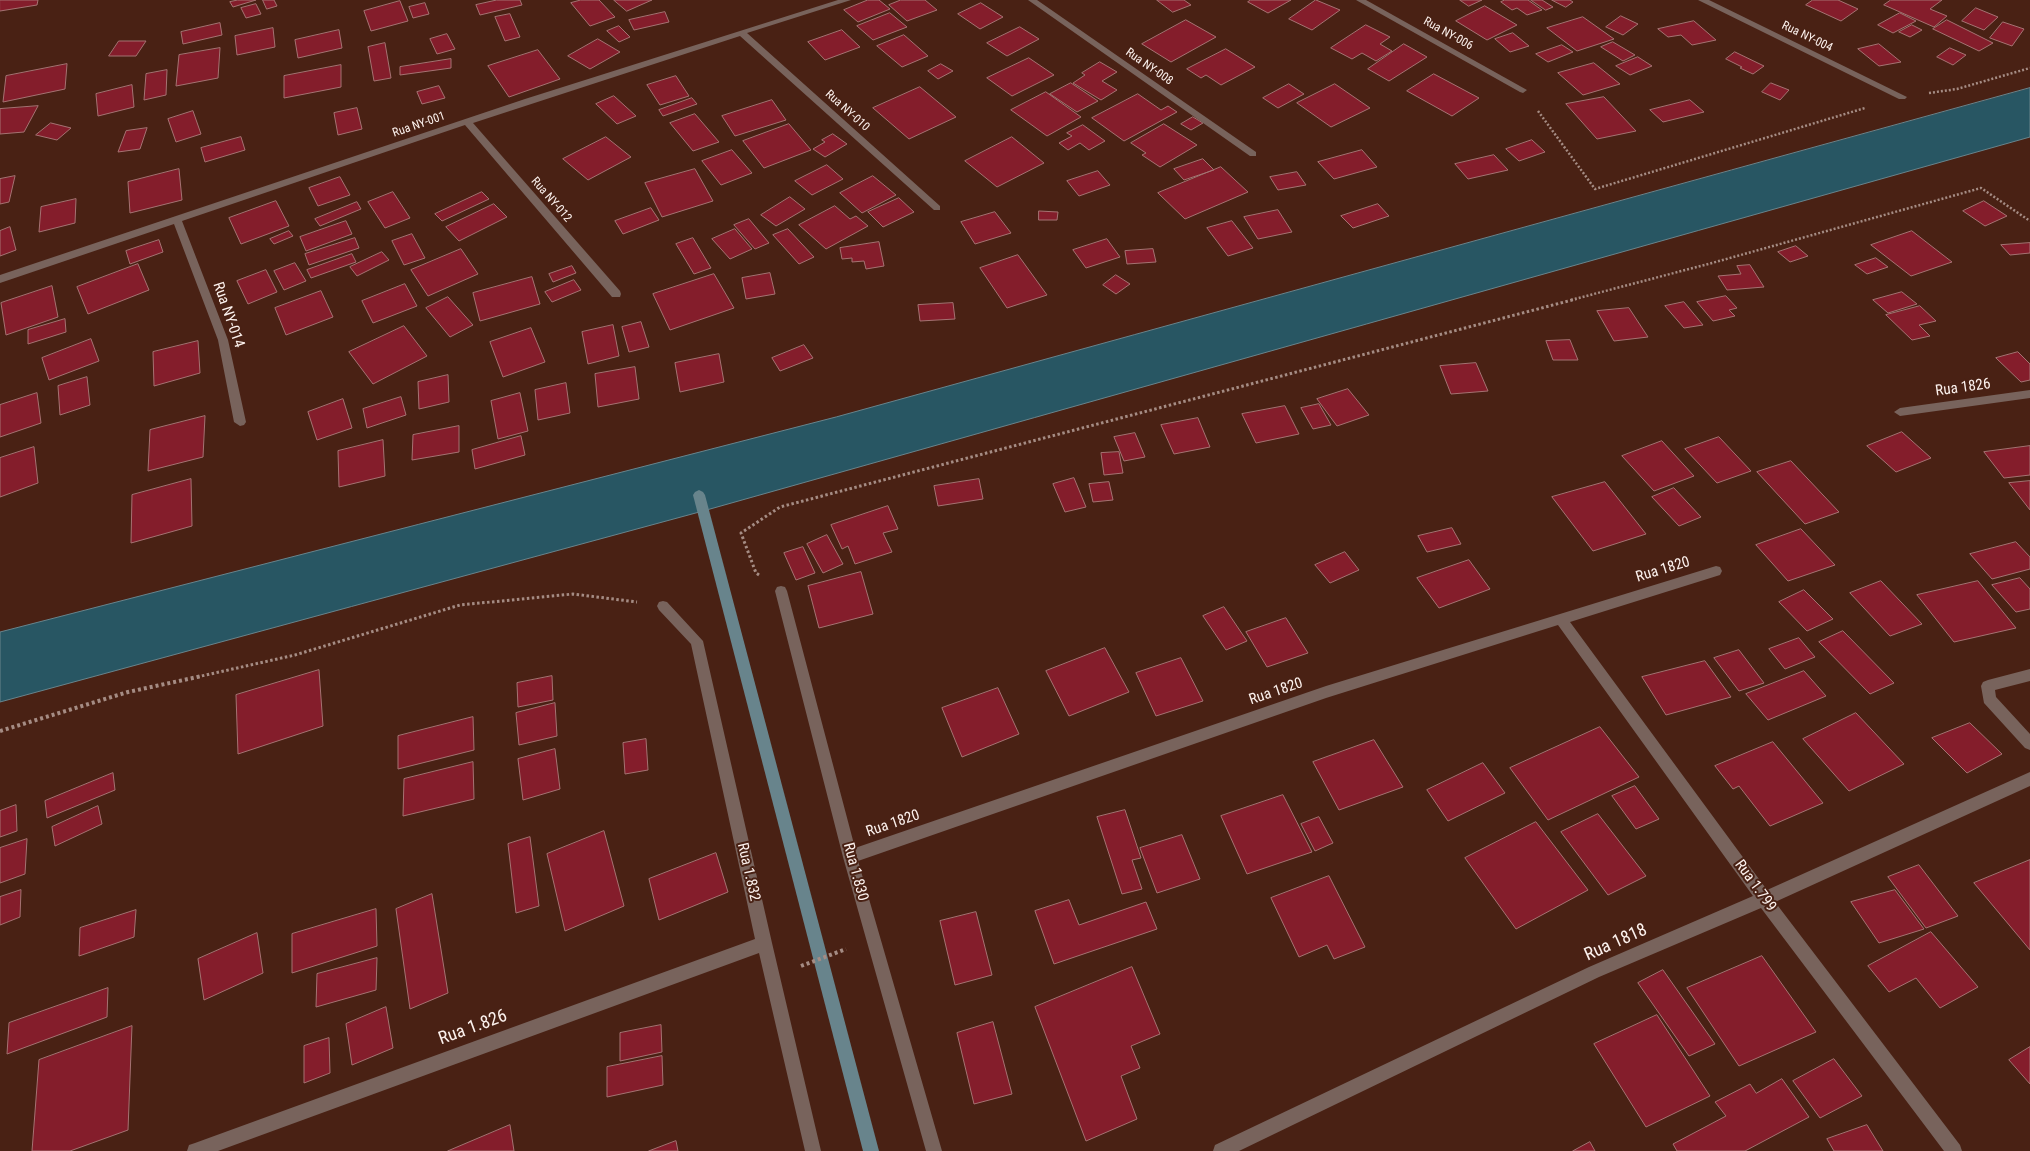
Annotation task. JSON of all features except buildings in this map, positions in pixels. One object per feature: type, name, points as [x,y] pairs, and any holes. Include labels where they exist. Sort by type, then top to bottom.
[{"type":"street","name":"Rua NY-001","points":[[0,279],[467,122],[741,32],[847,0]]},
{"type":"street","name":"Rua NY-008","points":[[1032,0],[1253,154]]},
{"type":"street","name":"Rua NY-006","points":[[1360,0],[1523,90]]},
{"type":"street","name":"Rua NY-004","points":[[1702,0],[1902,97]]},
{"type":"street","name":"Rua NY-010","points":[[741,32],[937,208]]},
{"type":"street","name":"Rua NY-012","points":[[467,122],[616,294]]},
{"type":"street","name":"Rua NY-014","points":[[178,220],[223,340],[240,422]]},
{"type":"street","name":"Rua 1826","points":[[1900,412],[2030,394]]},
{"type":"street","name":"Rua 1820","points":[[850,857],[1316,695],[1716,571]]},
{"type":"street","name":"Rua 1.830","points":[[781,591],[850,857],[934,1151]]},
{"type":"street","name":"Rua 1.832","points":[[663,606],[697,641],[764,944],[813,1151]]},
{"type":"street","name":"Rua 1.799","points":[[1560,618],[1764,899],[1954,1151]]},
{"type":"street","points":[[2030,675],[1988,686],[1989,699],[2030,744]]},
{"type":"street","name":"Rua 1818","points":[[1221,1151],[1594,972],[1764,899],[2030,779]]},
{"type":"street","name":"Rua 1.826","points":[[195,1151],[764,944]]},
{"type":"path","points":[[1523,90],[1595,189],[1902,97],[1958,89],[2030,68]]},
{"type":"path","points":[[781,591],[756,573],[741,533],[780,507],[1712,263],[1981,188],[2030,221]]},
{"type":"path","points":[[0,731],[128,692],[295,655],[460,605],[573,594],[663,606]]},
{"type":"path","points":[[772,977],[874,939]]},
{"type":"water","points":[[2030,88],[2030,137],[703,511],[0,702],[0,632],[836,417]]},
{"type":"waterway","points":[[699,495],[871,1151]]}]
